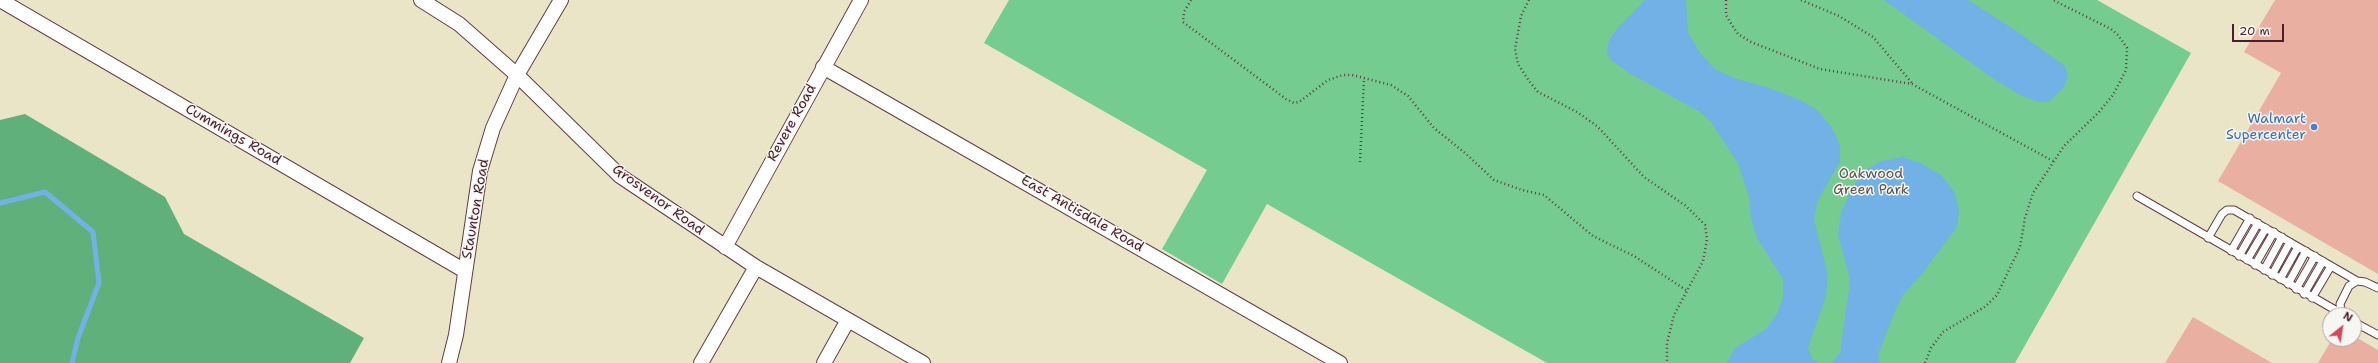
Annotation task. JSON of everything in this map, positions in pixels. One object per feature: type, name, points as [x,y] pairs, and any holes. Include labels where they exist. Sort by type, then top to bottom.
[{"type":"street","name":"Cummings Road","points":[[0,0],[465,271]]},
{"type":"street","name":"Grosvenor Road","points":[[421,0],[460,24],[518,75],[620,176],[756,267],[923,363]]},
{"type":"street","name":"Staunton Road","points":[[449,363],[456,335],[480,171],[493,128],[518,75],[561,0]]},
{"type":"street","name":"Revere Road","points":[[725,247],[861,0]]},
{"type":"street","name":"East Antisdale Road","points":[[823,67],[1340,363]]},
{"type":"street","points":[[701,363],[756,267]]},
{"type":"street","points":[[824,363],[848,320]]},
{"type":"lane","points":[[2137,196],[2304,294],[2329,307]]},
{"type":"lane","points":[[2208,238],[2222,214],[2227,210],[2234,210],[2357,281],[2365,282],[2378,288]]},
{"type":"lane","points":[[2231,251],[2250,218]]},
{"type":"lane","points":[[2239,256],[2258,223]]},
{"type":"lane","points":[[2247,260],[2266,228]]},
{"type":"lane","points":[[2255,265],[2274,232]]},
{"type":"lane","points":[[2264,270],[2282,237]]},
{"type":"lane","points":[[2272,274],[2290,242]]},
{"type":"lane","points":[[2280,279],[2298,247]]},
{"type":"lane","points":[[2288,284],[2306,251]]},
{"type":"lane","points":[[2296,289],[2314,256]]},
{"type":"lane","points":[[2304,294],[2323,261]]},
{"type":"lane","points":[[2312,298],[2331,266]]},
{"type":"lane","points":[[2341,307],[2342,298],[2349,286],[2357,281]]},
{"type":"lane","points":[[2362,326],[2378,335]]},
{"type":"path","points":[[1191,0],[1184,12],[1183,22],[1290,101],[1299,102],[1322,84],[1335,77],[1352,75],[1391,85],[1408,96],[1434,128],[1465,153],[1494,180],[1522,190],[1544,195],[1593,236],[1634,256],[1686,290]]},
{"type":"path","points":[[1528,0],[1521,16],[1515,49],[1518,64],[1529,81],[1538,92],[1577,112],[1597,126],[1644,177],[1690,210],[1705,225],[1707,240],[1704,261],[1686,290],[1670,327],[1667,363]]},
{"type":"path","points":[[1726,0],[1726,15],[1738,34],[1751,42],[1820,69],[1912,84],[2053,161]]},
{"type":"path","points":[[1801,0],[1839,16],[1873,37],[1912,84]]},
{"type":"path","points":[[1925,363],[1931,348],[1943,332],[1986,306],[1998,294],[2020,247],[2025,218],[2033,193],[2053,161],[2112,95],[2122,81],[2128,58],[2127,48],[2123,40],[2111,29],[2053,0]]},
{"type":"path","points":[[1360,162],[1364,78]]},
{"type":"green space","name":"Oakwood Green Park","points":[[1009,0],[2097,0],[2191,53],[2015,363],[1547,363],[1267,204],[1222,284],[1162,249],[1207,170],[984,43]]},
{"type":"green space","points":[[25,114],[165,197],[184,234],[364,338],[350,363],[0,363],[0,120]]},
{"type":"water","points":[[1645,0],[1686,0],[1688,32],[1700,53],[1716,70],[1737,79],[1766,87],[1800,100],[1817,110],[1831,126],[1840,145],[1840,162],[1818,200],[1814,219],[1828,275],[1826,296],[1808,348],[1812,359],[1820,363],[1727,363],[1735,348],[1766,329],[1777,314],[1783,297],[1783,279],[1757,238],[1751,218],[1749,197],[1738,163],[1711,122],[1700,112],[1629,73],[1611,60],[1607,52],[1609,40],[1616,30]]},
{"type":"water","points":[[1884,0],[1968,0],[2015,30],[2065,66],[2068,75],[2065,86],[2049,102],[2038,102],[2018,94],[1992,78]]},
{"type":"water","points":[[1903,157],[1920,163],[1941,175],[1954,191],[1959,209],[1957,227],[1922,274],[1904,294],[1896,309],[1878,355],[1880,363],[1832,363],[1840,353],[1850,279],[1838,235],[1841,213],[1852,188],[1864,171],[1881,161]]},
{"type":"building","name":"Walmart Supercenter","points":[[2275,0],[2378,0],[2378,274],[2218,181],[2281,73],[2244,52]]},
{"type":"building","points":[[2193,317],[2272,363],[2165,363]]},
{"type":"building","points":[[2362,341],[2378,350],[2378,363],[2318,363],[2327,347],[2362,347]]},
{"type":"waterway","points":[[0,203],[45,192],[93,232],[99,283],[78,338],[72,363]]},
{"type":"place","name":"Walmart Supercenter","points":[[2314,127]]}]
